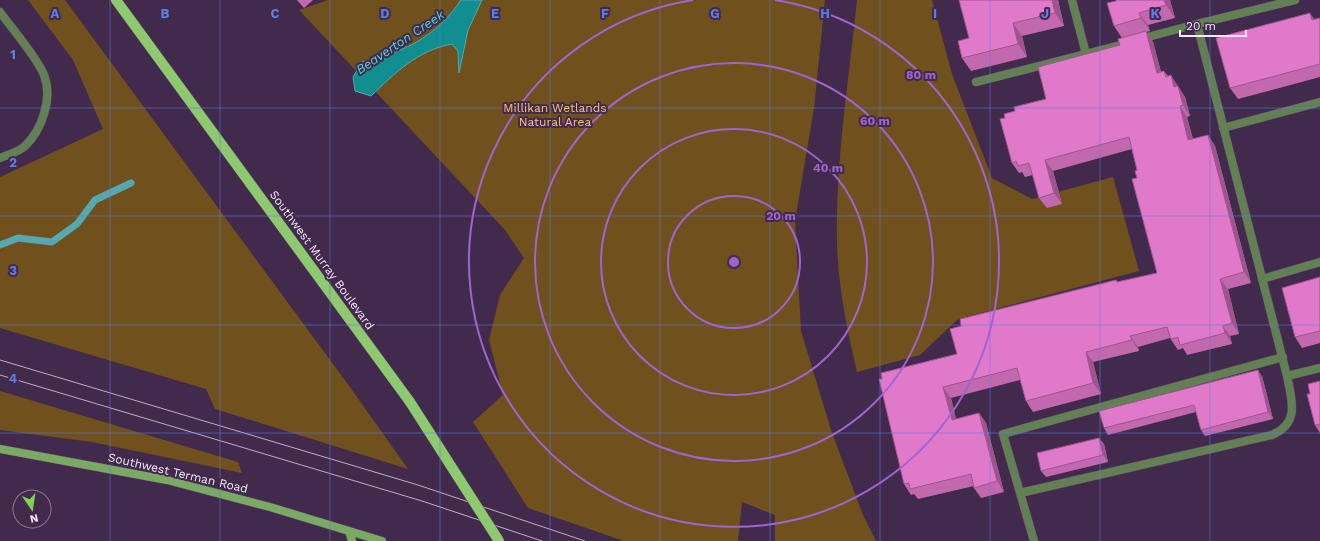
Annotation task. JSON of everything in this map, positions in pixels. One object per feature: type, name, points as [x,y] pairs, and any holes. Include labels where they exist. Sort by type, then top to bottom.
[{"type":"main road","name":"Southwest Murray Boulevard","points":[[116,0],[410,402],[499,541]]},
{"type":"street","name":"Southwest Terman Road","points":[[0,449],[167,480],[270,507],[382,541]]},
{"type":"street","points":[[348,531],[352,541]]},
{"type":"lane","points":[[1072,0],[1086,54]]},
{"type":"lane","points":[[976,82],[1295,0]]},
{"type":"lane","points":[[0,12],[38,64],[44,76],[47,91],[45,109],[37,130],[24,147],[0,158]]},
{"type":"lane","points":[[1020,493],[1272,435],[1287,426],[1291,417],[1292,403],[1283,357],[1197,24]]},
{"type":"lane","points":[[1223,128],[1320,102]]},
{"type":"lane","points":[[1262,279],[1320,262]]},
{"type":"lane","points":[[1034,541],[1003,434],[1283,357]]},
{"type":"lane","points":[[1287,376],[1320,368]]},
{"type":"green space","points":[[28,0],[65,0],[347,383],[408,469],[215,409],[206,389],[0,328],[0,177],[103,129],[73,60]]},
{"type":"green space","name":"Millikan Wetlands Natural Area","points":[[328,0],[825,0],[814,108],[795,221],[801,331],[832,433],[863,515],[876,541],[775,541],[775,515],[742,502],[738,541],[624,541],[528,508],[473,422],[503,395],[489,340],[500,295],[524,258],[505,230],[299,10]]},
{"type":"green space","points":[[857,0],[932,0],[952,74],[992,178],[1032,199],[1113,177],[1139,271],[958,319],[920,355],[857,372],[841,291],[837,243],[837,213],[840,152]]},
{"type":"green space","points":[[0,391],[238,462],[242,473],[92,442],[0,430]]},
{"type":"shaded area","points":[[461,0],[482,0],[468,30],[459,73],[458,51],[452,44],[428,51],[418,57],[398,71],[371,96],[355,91],[353,77],[362,62],[392,53],[418,41],[441,24]]},
{"type":"building","points":[[959,0],[1052,0],[1055,13],[1013,23],[1018,44],[962,58],[958,41],[969,38]]},
{"type":"building","points":[[1116,0],[1164,0],[1166,5],[1139,13],[1141,18],[1114,26],[1107,3]]},
{"type":"building","points":[[1310,13],[1312,20],[1320,18],[1320,64],[1230,88],[1216,38]]},
{"type":"building","points":[[1146,31],[1157,73],[1164,71],[1166,77],[1171,75],[1174,87],[1178,86],[1183,105],[1180,106],[1188,140],[1208,135],[1244,272],[1220,279],[1232,323],[1223,326],[1225,333],[1180,345],[1178,337],[1171,339],[1167,327],[1130,336],[1132,340],[1086,352],[1093,383],[1026,401],[1017,368],[943,387],[952,420],[979,413],[997,481],[974,488],[971,474],[910,489],[909,483],[904,484],[879,379],[882,379],[881,373],[957,354],[950,329],[961,326],[960,319],[1116,280],[1117,282],[1157,273],[1132,179],[1137,178],[1135,171],[1137,170],[1129,137],[1045,160],[1054,193],[1039,198],[1029,163],[1018,166],[1016,161],[1012,163],[1000,119],[1005,118],[1004,114],[1015,111],[1014,107],[1046,99],[1038,67],[1120,45],[1118,39]]},
{"type":"building","points":[[1320,277],[1320,331],[1295,337],[1282,288]]},
{"type":"building","points":[[1258,370],[1268,412],[1201,430],[1194,405],[1104,428],[1099,411]]},
{"type":"building","points":[[1320,381],[1319,426],[1319,424],[1315,425],[1307,394],[1310,394],[1308,384]]},
{"type":"building","points":[[1099,438],[1103,455],[1041,471],[1037,453]]},
{"type":"waterway","name":"Beaverton Creek","points":[[0,245],[18,238],[52,242],[77,224],[95,200],[131,183]]},
{"type":"tram line","points":[[0,360],[418,485],[585,541]]},
{"type":"tram line","points":[[0,375],[422,501],[542,541]]}]
